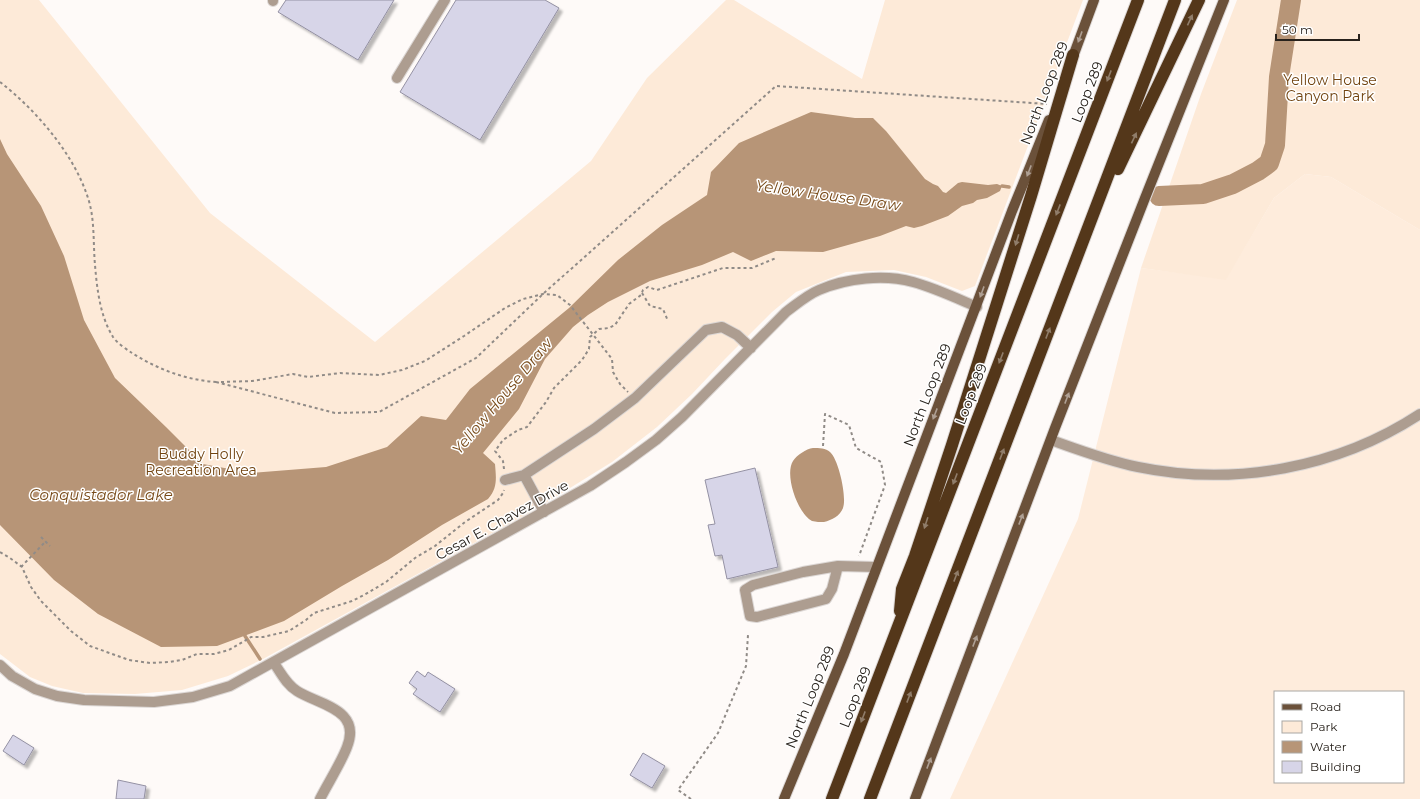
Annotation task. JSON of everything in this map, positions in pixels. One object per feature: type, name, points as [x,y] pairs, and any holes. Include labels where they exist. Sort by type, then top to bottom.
[{"type":"highway","name":"Loop 289","points":[[832,798],[1138,0]]},
{"type":"highway","points":[[870,799],[1175,0]]},
{"type":"highway","points":[[1096,209],[1127,152],[1199,0]]},
{"type":"highway","points":[[898,628],[902,589],[915,556],[952,445],[1031,196],[1073,55]]},
{"type":"highway","points":[[875,799],[900,722]]},
{"type":"main road","name":"North Loop 289","points":[[784,799],[844,654],[876,567],[977,307],[1012,211],[1094,0]]},
{"type":"main road","points":[[915,799],[1051,440],[1224,0]]},
{"type":"street","points":[[397,78],[445,0]]},
{"type":"street","name":"Cesar E. Chavez Drive","points":[[0,665],[12,676],[35,689],[57,696],[84,700],[154,702],[193,697],[230,686],[274,663],[590,486],[656,440],[682,417],[786,312],[802,299],[818,290],[835,284],[854,280],[875,278],[912,282],[977,307]]},
{"type":"street","points":[[505,480],[524,475],[594,429],[635,398],[706,330],[722,327],[737,335],[751,348]]},
{"type":"street","points":[[1051,440],[1084,452],[1137,467],[1166,472],[1201,475],[1232,475],[1291,467],[1330,457],[1365,444],[1400,427],[1420,414]]},
{"type":"street","points":[[524,475],[544,512]]},
{"type":"street","points":[[838,566],[832,589],[826,599],[758,617],[750,616],[745,590],[753,584],[838,566],[876,567]]},
{"type":"street","points":[[274,663],[286,681],[298,691],[333,707],[342,714],[348,723],[350,734],[348,747],[320,799]]},
{"type":"path","points":[[0,82],[22,100],[50,131],[72,162],[89,200],[92,215],[97,286],[106,323],[114,338],[126,349],[157,367],[202,381],[229,383],[252,381],[292,374],[308,377],[340,373],[379,375],[402,370],[425,361],[505,308],[523,299],[543,294],[557,295],[570,305],[612,359],[613,372],[620,384],[635,398]]},
{"type":"path","points":[[216,382],[335,413],[379,412],[476,358],[543,294],[776,86],[1054,104]]},
{"type":"path","points":[[0,552],[21,566],[31,587],[42,601],[71,631],[90,646],[129,660],[150,663],[182,660],[197,654],[214,654],[230,650],[251,637],[263,637],[289,631],[314,613],[364,596],[386,582],[415,558],[435,546],[465,522],[498,500],[503,493],[505,480],[503,461],[495,451],[503,440],[518,430],[527,428],[546,402],[554,388],[582,360],[589,349],[590,337],[599,329],[609,328],[615,325],[629,304],[641,295],[648,287],[657,290],[723,268],[752,268],[776,258]]},
{"type":"path","points":[[642,293],[650,306],[663,309],[668,322]]},
{"type":"path","points":[[823,446],[825,414],[849,425],[856,448],[881,462],[885,485],[856,567]]},
{"type":"path","points":[[42,537],[50,546]]},
{"type":"path","points":[[21,566],[46,541]]},
{"type":"path","points":[[691,799],[678,790],[718,733],[746,666],[748,635]]},
{"type":"shaded area","points":[[1305,174],[1331,177],[1420,230],[1420,799],[950,799],[1078,519],[1141,268],[1226,279],[1274,198]]},
{"type":"green space","name":"Buddy Holly Recreation Area","points":[[0,0],[39,0],[210,213],[375,342],[591,161],[647,78],[726,0],[734,0],[862,79],[885,0],[1083,0],[975,286],[962,291],[926,277],[894,270],[846,272],[796,292],[772,312],[692,394],[657,427],[612,462],[536,509],[263,659],[228,676],[182,690],[135,694],[83,693],[52,686],[30,677],[0,654]]},
{"type":"green space","name":"Yellow House Canyon Park","points":[[1237,0],[1420,0],[1420,230],[1331,177],[1305,174],[1274,198],[1226,280],[1141,268],[1201,94]]},
{"type":"water","name":"Conquistador Lake","points":[[811,112],[855,118],[873,118],[886,131],[925,179],[938,186],[943,192],[946,193],[958,183],[962,182],[988,185],[997,184],[1002,186],[1000,191],[987,198],[962,206],[948,216],[922,226],[914,228],[906,226],[880,236],[823,252],[776,251],[751,261],[733,252],[702,265],[650,281],[608,302],[573,327],[545,359],[519,409],[483,453],[495,464],[495,487],[488,499],[442,525],[388,560],[284,621],[217,646],[161,647],[98,614],[54,580],[0,525],[0,139],[7,154],[41,206],[64,256],[84,320],[115,378],[203,464],[251,473],[326,467],[387,447],[421,416],[446,420],[470,389],[569,308],[618,260],[662,225],[707,195],[711,172],[739,143]]},
{"type":"water","points":[[813,448],[826,450],[833,456],[839,471],[843,488],[844,503],[842,511],[835,517],[824,522],[812,521],[807,517],[797,503],[791,484],[790,475],[793,461],[802,453]]},
{"type":"building","points":[[286,0],[394,0],[358,60],[278,12]]},
{"type":"building","points":[[456,0],[545,0],[559,8],[480,140],[400,92]]},
{"type":"building","points":[[755,468],[778,567],[727,579],[722,555],[715,556],[708,525],[715,524],[705,480]]},
{"type":"building","points":[[417,671],[425,677],[428,672],[455,689],[440,712],[413,694],[417,689],[409,683]]},
{"type":"building","points":[[13,735],[34,748],[24,765],[3,751]]},
{"type":"building","points":[[643,753],[665,766],[652,788],[630,775]]},
{"type":"building","points":[[118,780],[146,786],[144,799],[116,799]]},
{"type":"waterway","name":"Yellow House Draw","points":[[1159,196],[1203,194],[1233,184],[1258,171],[1269,163],[1275,145],[1279,77],[1291,0]]},
{"type":"waterway","name":"Yellow House Draw","points":[[1002,186],[1009,187]]},
{"type":"waterway","points":[[245,636],[260,659]]}]
